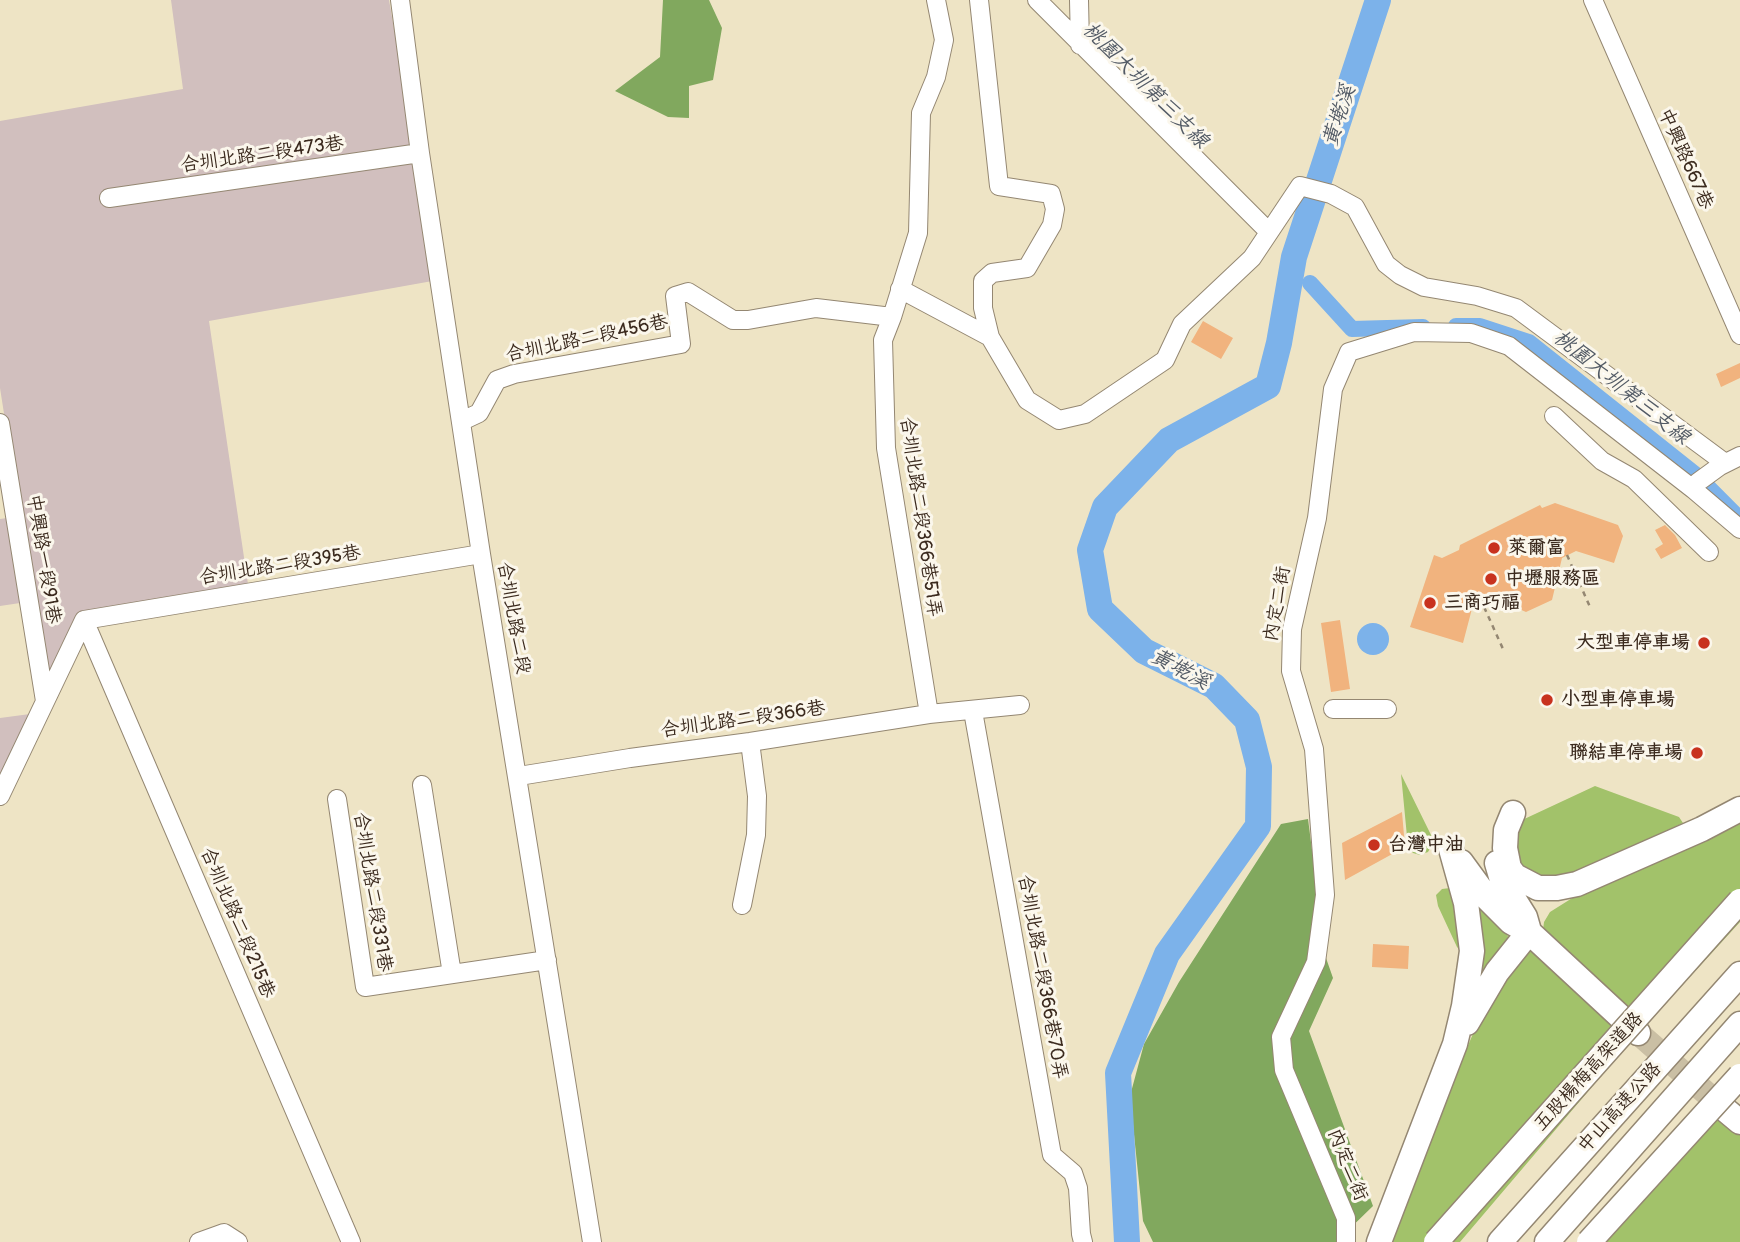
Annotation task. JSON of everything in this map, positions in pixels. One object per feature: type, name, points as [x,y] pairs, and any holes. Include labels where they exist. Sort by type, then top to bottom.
[{"type":"highway","points":[[1530,932],[1525,917],[1502,880],[1493,852],[1499,834],[1513,813],[1506,830],[1505,848],[1509,868],[1515,876],[1538,888],[1557,888],[1577,884],[1702,829],[1740,808]]},
{"type":"highway","points":[[1379,1242],[1455,1044],[1464,1006],[1472,951],[1466,903],[1451,849],[1488,899],[1511,922],[1530,932],[1638,1033]]},
{"type":"highway","name":"五股楊梅高架道路","points":[[1436,1242],[1740,901]]},
{"type":"highway","points":[[1455,1044],[1497,972],[1530,932]]},
{"type":"highway","name":"中山高速公路","points":[[1500,1242],[1740,974]]},
{"type":"highway","name":"中山高速公路","points":[[1546,1242],[1740,1024]]},
{"type":"highway","points":[[1589,1242],[1740,1076]]},
{"type":"street","name":"合圳北路二段","points":[[400,0],[420,153],[481,554],[519,776],[592,1242]]},
{"type":"street","name":"合圳北路二段366巷51弄","points":[[929,714],[886,448],[883,340],[918,233],[921,113],[936,77],[944,40],[936,0]]},
{"type":"street","points":[[979,0],[999,186],[1051,194],[1055,209],[1052,225],[1027,268],[992,273],[983,281],[983,308],[990,337],[1027,400],[1059,420],[1085,414],[1165,360],[1182,324],[1252,258],[1300,186],[1331,194],[1355,207],[1385,264],[1400,275],[1424,287],[1477,296],[1516,308],[1728,462],[1696,485]]},
{"type":"street","points":[[1037,0],[1080,46],[1269,232]]},
{"type":"street","points":[[1079,0],[1080,46]]},
{"type":"street","name":"中興路667巷","points":[[1594,0],[1740,335]]},
{"type":"street","name":"合圳北路二段473巷","points":[[109,198],[420,153]]},
{"type":"street","points":[[900,289],[990,337]]},
{"type":"street","name":"合圳北路二段456巷","points":[[462,421],[479,413],[497,380],[514,374],[681,344],[675,296],[688,292],[733,320],[748,320],[816,308],[892,317]]},
{"type":"street","name":"內定二街","points":[[1346,1242],[1346,1218],[1284,1070],[1281,1037],[1316,962],[1325,895],[1314,749],[1291,671],[1292,629],[1317,518],[1333,389],[1349,352],[1415,332],[1471,333],[1509,346],[1696,485],[1740,529]]},
{"type":"street","points":[[1553,416],[1602,461],[1634,479],[1709,552]]},
{"type":"street","name":"中興路一段91巷","points":[[0,424],[45,701]]},
{"type":"street","name":"合圳北路二段395巷","points":[[85,620],[481,554]]},
{"type":"street","points":[[0,796],[85,620]]},
{"type":"street","name":"合圳北路二段215巷","points":[[85,620],[351,1242]]},
{"type":"street","name":"合圳北路二段366巷","points":[[519,776],[929,714],[1020,705]]},
{"type":"street","points":[[1332,709],[1387,709]]},
{"type":"street","name":"合圳北路二段366巷70弄","points":[[973,710],[1052,1155],[1073,1173],[1078,1188],[1083,1242]]},
{"type":"street","points":[[742,905],[756,835],[757,796],[750,742]]},
{"type":"street","points":[[422,785],[452,974]]},
{"type":"street","name":"合圳北路二段331巷","points":[[337,799],[365,987],[547,960]]},
{"type":"street","points":[[199,1242],[224,1233],[239,1242]]},
{"type":"path","points":[[1567,555],[1590,607]]},
{"type":"path","points":[[1480,598],[1503,649]]},
{"type":"shaded area","points":[[171,0],[389,0],[438,280],[209,321],[249,591],[84,615],[46,681],[0,388],[0,121],[183,89]]},
{"type":"shaded area","points":[[7,518],[20,603],[0,606],[0,519]]},
{"type":"shaded area","points":[[30,714],[0,783],[0,718]]},
{"type":"green space","points":[[663,0],[709,0],[722,28],[713,80],[689,86],[689,118],[668,117],[615,91],[660,57]]},
{"type":"green space","points":[[1401,774],[1432,837],[1428,852],[1420,855],[1413,853],[1408,847]]},
{"type":"green space","points":[[1595,786],[1679,817],[1683,823],[1573,875],[1550,880],[1521,869],[1514,836],[1520,821]]},
{"type":"green space","points":[[1740,815],[1740,922],[1645,1026],[1543,930],[1544,922],[1550,912],[1593,885]]},
{"type":"green space","points":[[1308,819],[1326,958],[1333,978],[1309,1031],[1373,1206],[1336,1242],[1153,1242],[1143,1221],[1130,1096],[1144,1044],[1179,982],[1281,824]]},
{"type":"green space","points":[[1450,888],[1456,893],[1463,954],[1438,906],[1436,895],[1442,889]]},
{"type":"green space","points":[[1479,899],[1506,928],[1508,937],[1505,948],[1484,979],[1480,975],[1477,916]]},
{"type":"green space","points":[[1532,951],[1631,1041],[1460,1242],[1388,1242],[1490,994],[1516,956]]},
{"type":"green space","points":[[1715,1113],[1740,1133],[1740,1242],[1602,1242]]},
{"type":"water","points":[[1373,623],[1384,628],[1389,639],[1384,650],[1373,655],[1362,650],[1357,639],[1362,628]]},
{"type":"building","points":[[1203,321],[1233,338],[1221,359],[1191,342]]},
{"type":"building","points":[[1740,363],[1740,378],[1721,387],[1716,374]]},
{"type":"building","name":"中壢服務區","points":[[1555,503],[1618,525],[1623,536],[1614,563],[1576,551],[1562,558],[1552,600],[1526,612],[1487,595],[1474,601],[1463,643],[1410,627],[1434,555],[1442,558],[1459,550],[1460,545],[1540,505],[1542,508]]},
{"type":"building","points":[[1665,525],[1682,548],[1661,559],[1655,549],[1663,544],[1655,530]]},
{"type":"building","points":[[1340,620],[1350,689],[1331,692],[1321,623]]},
{"type":"building","name":"台灣中油","points":[[1402,812],[1405,847],[1345,880],[1342,843]]},
{"type":"building","points":[[1373,944],[1409,946],[1408,969],[1372,967]]},
{"type":"waterway","name":"黃墘溪","points":[[1127,1242],[1118,1073],[1167,954],[1258,826],[1259,767],[1247,720],[1214,686],[1144,651],[1100,609],[1090,550],[1105,507],[1169,440],[1268,386],[1279,343],[1294,257],[1378,0]]},
{"type":"waterway","name":"桃園大圳第三支線","points":[[1310,283],[1352,329],[1423,327]]},
{"type":"waterway","name":"桃園大圳第三支線","points":[[1456,326],[1480,326],[1529,342],[1695,474],[1740,519]]},
{"type":"tunnel","points":[[1638,1033],[1722,1107]]},
{"type":"place","name":"萊爾富","points":[[1494,548]]},
{"type":"place","name":"中壢服務區","points":[[1491,579]]},
{"type":"place","name":"三商巧福","points":[[1430,603]]},
{"type":"place","name":"大型車停車場","points":[[1704,643]]},
{"type":"place","name":"小型車停車場","points":[[1547,700]]},
{"type":"place","name":"聯結車停車場","points":[[1697,753]]},
{"type":"place","name":"台灣中油","points":[[1374,845]]}]
